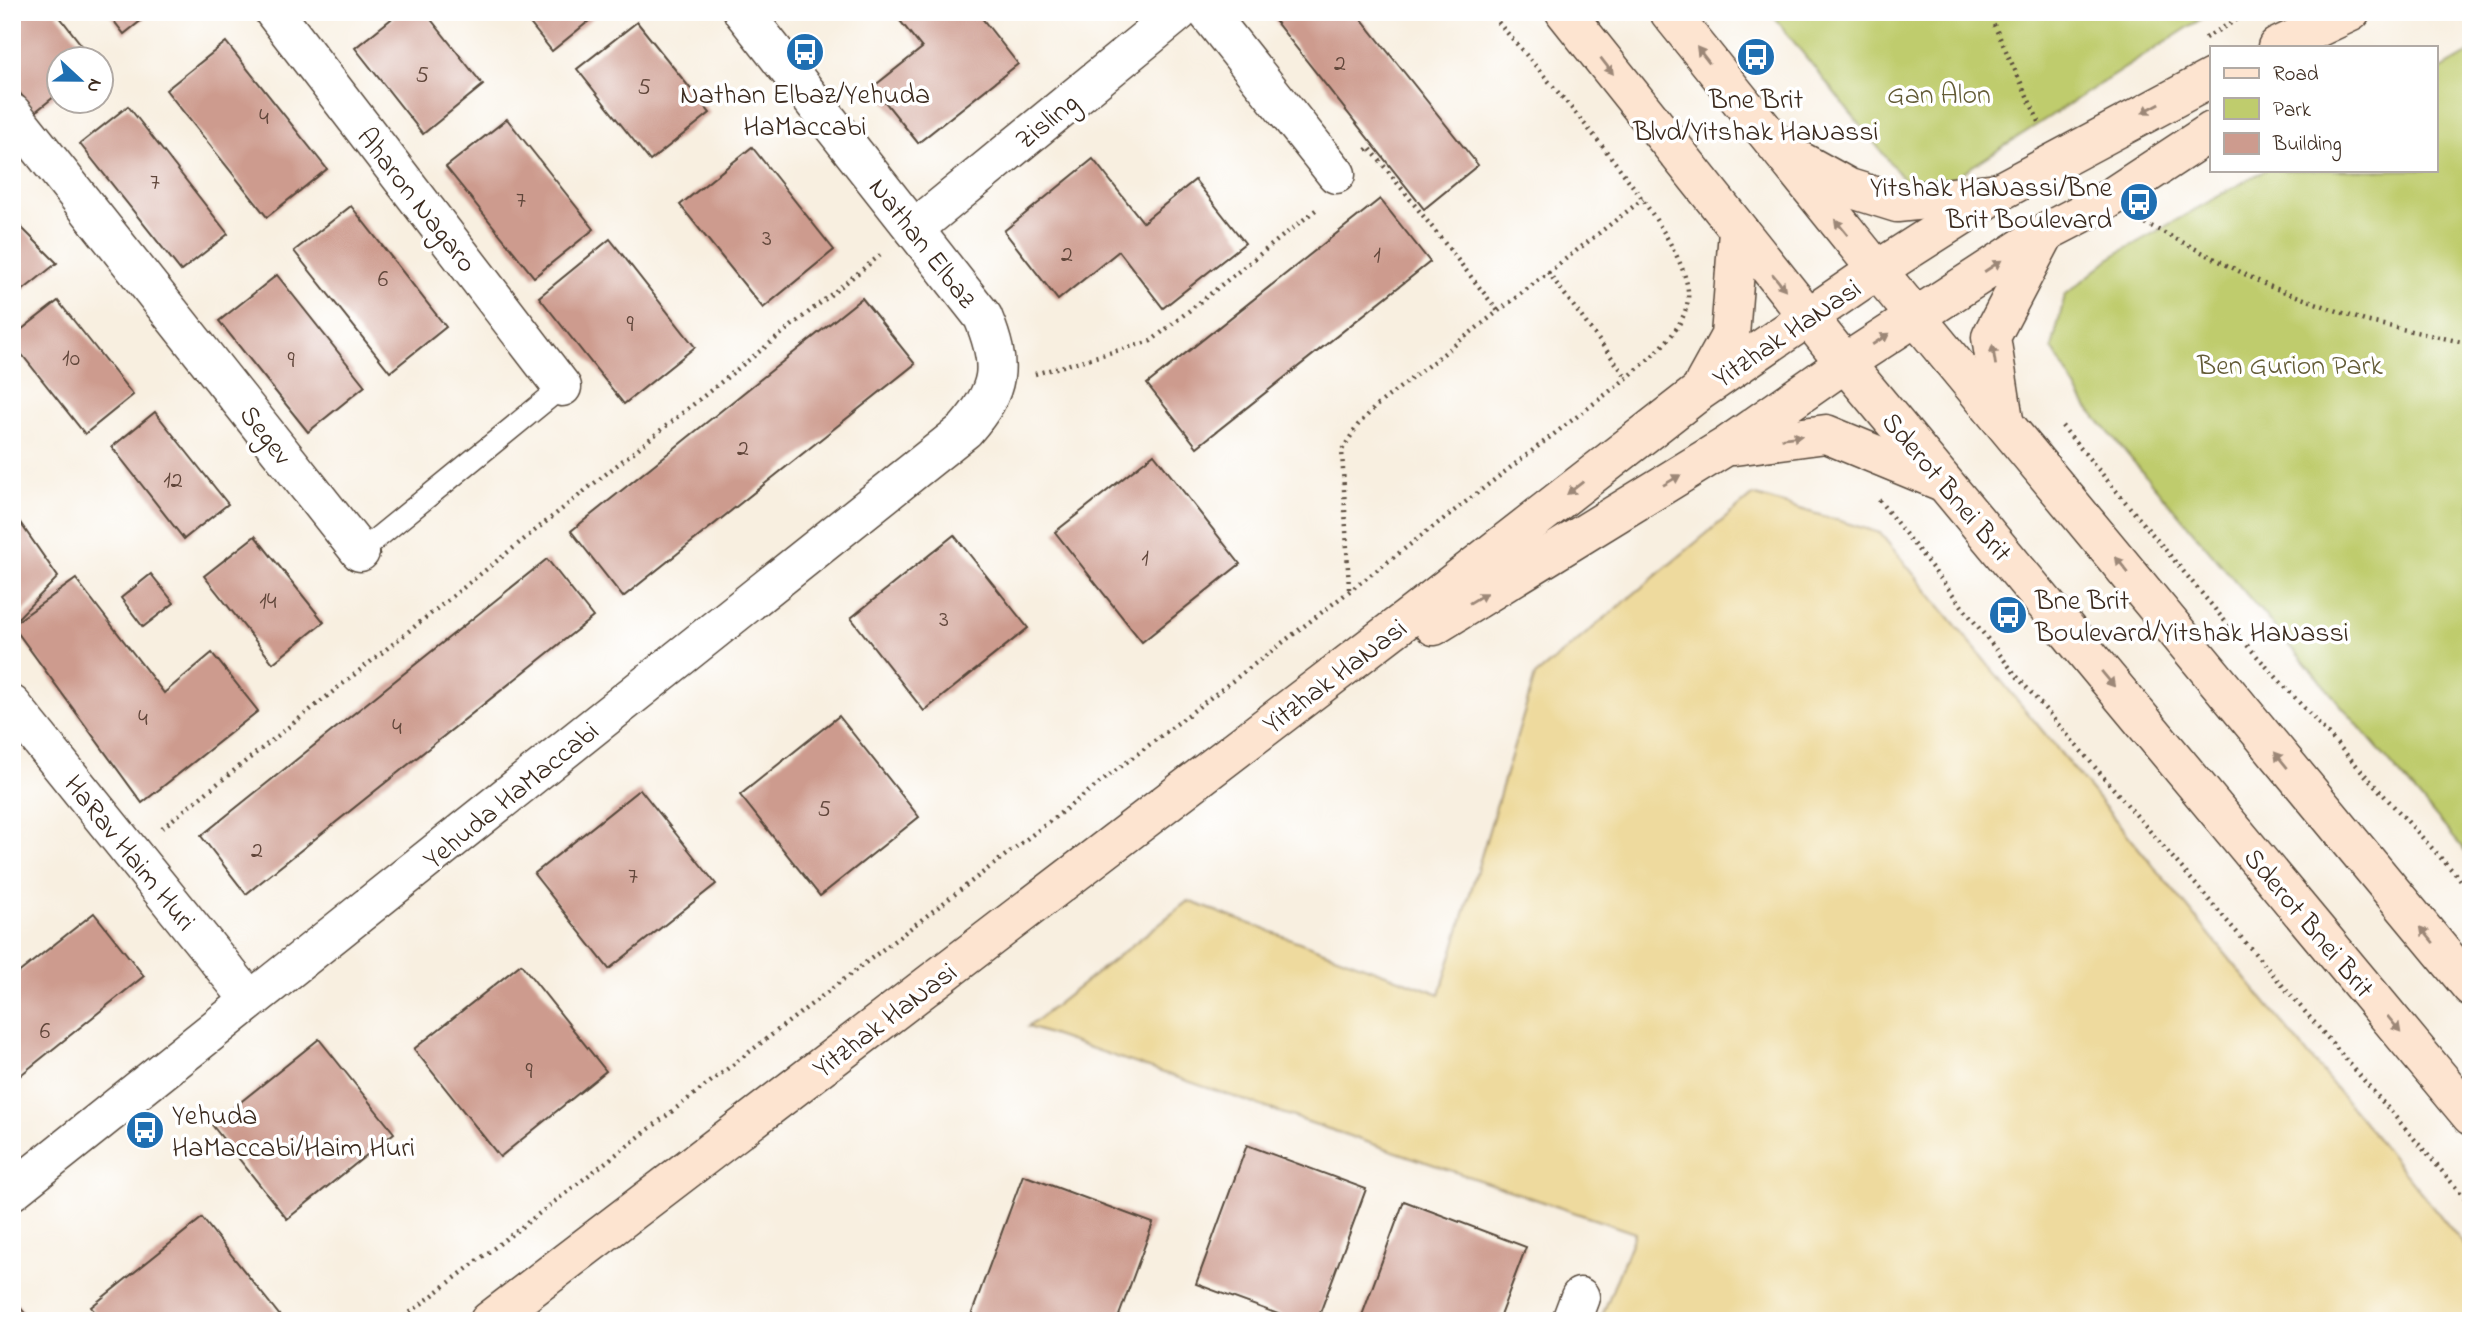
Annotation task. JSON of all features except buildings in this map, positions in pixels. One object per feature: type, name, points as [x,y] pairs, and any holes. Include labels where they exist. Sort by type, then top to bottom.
[{"type":"main road","name":"Sderot Bnei Brit","points":[[1565,12],[1845,363],[2471,1116]]},
{"type":"main road","points":[[1670,12],[1877,270],[2471,987]]},
{"type":"main road","points":[[2279,46],[2351,12]]},
{"type":"main road","points":[[2314,46],[2351,12]]},
{"type":"main road","name":"Yitzhak HaNasi","points":[[489,1321],[1416,612],[1700,391],[1807,316],[1999,192],[2210,79]]},
{"type":"main road","name":"Yitzhak HaNasi","points":[[526,1321],[1440,621],[1725,447],[1845,363],[2046,232],[2104,202],[2210,132]]},
{"type":"main road","points":[[1776,147],[1849,188],[1897,203],[1999,192]]},
{"type":"main road","points":[[1700,391],[1730,337],[1738,231]]},
{"type":"main road","points":[[2005,422],[1991,337],[2046,232]]},
{"type":"main road","points":[[1725,447],[1826,434],[1947,484]]},
{"type":"street","name":"Aharon Nagaro","points":[[274,12],[562,387]]},
{"type":"street","name":"Nathan Elbaz","points":[[743,12],[983,317],[997,351],[993,385]]},
{"type":"street","name":"Zisling","points":[[914,229],[1179,12]]},
{"type":"street","points":[[1207,12],[1336,174]]},
{"type":"street","name":"Segev","points":[[12,113],[360,552]]},
{"type":"street","name":"Yehuda HaMaccabi","points":[[12,1191],[965,430],[984,409],[993,385]]},
{"type":"street","name":"HaRav Haim Huri","points":[[12,705],[250,1000]]},
{"type":"lane","name":"Segev","points":[[360,552],[562,387]]},
{"type":"path","points":[[399,1321],[1349,589],[1628,378],[1658,351],[1677,326],[1688,299],[1684,271],[1643,199],[1490,12]]},
{"type":"path","points":[[1988,12],[2043,130]]},
{"type":"path","points":[[993,385],[1151,341],[1345,187],[1336,174],[1369,147],[1498,311]]},
{"type":"path","points":[[1349,589],[1342,450],[1358,425],[1376,406],[1643,199]]},
{"type":"path","points":[[2104,202],[2266,285],[2365,321],[2471,344]]},
{"type":"path","points":[[131,852],[914,229]]},
{"type":"path","points":[[1548,272],[1628,378]]},
{"type":"path","points":[[2060,424],[2224,620],[2471,891]]},
{"type":"path","points":[[1878,499],[2015,674],[2471,1205]]},
{"type":"green space","name":"Gan Alon","points":[[1770,12],[2212,12],[1920,200]]},
{"type":"green space","name":"Ben Gurion Park","points":[[2471,52],[2471,858],[2087,407],[2052,348],[2065,295],[2113,256],[2261,172],[2438,172],[2438,71]]},
{"type":"sand","points":[[1753,495],[1880,533],[2471,1253],[2471,1321],[1600,1321],[1635,1233],[1028,1027],[1188,901],[1440,994],[1535,676]]},
{"type":"place","name":"Nathan Elbaz/Yehuda HaMaccabi","points":[[805,52]]},
{"type":"place","name":"Bne Brit Blvd/Yitshak HaNassi","points":[[1756,57]]},
{"type":"place","name":"Yitshak HaNassi/Bne Brit Boulevard","points":[[2139,202]]},
{"type":"place","name":"Bne Brit Boulevard/Yitshak HaNassi","points":[[2008,615]]},
{"type":"place","name":"Yehuda HaMaccabi/Haim Huri","points":[[145,1130]]}]
